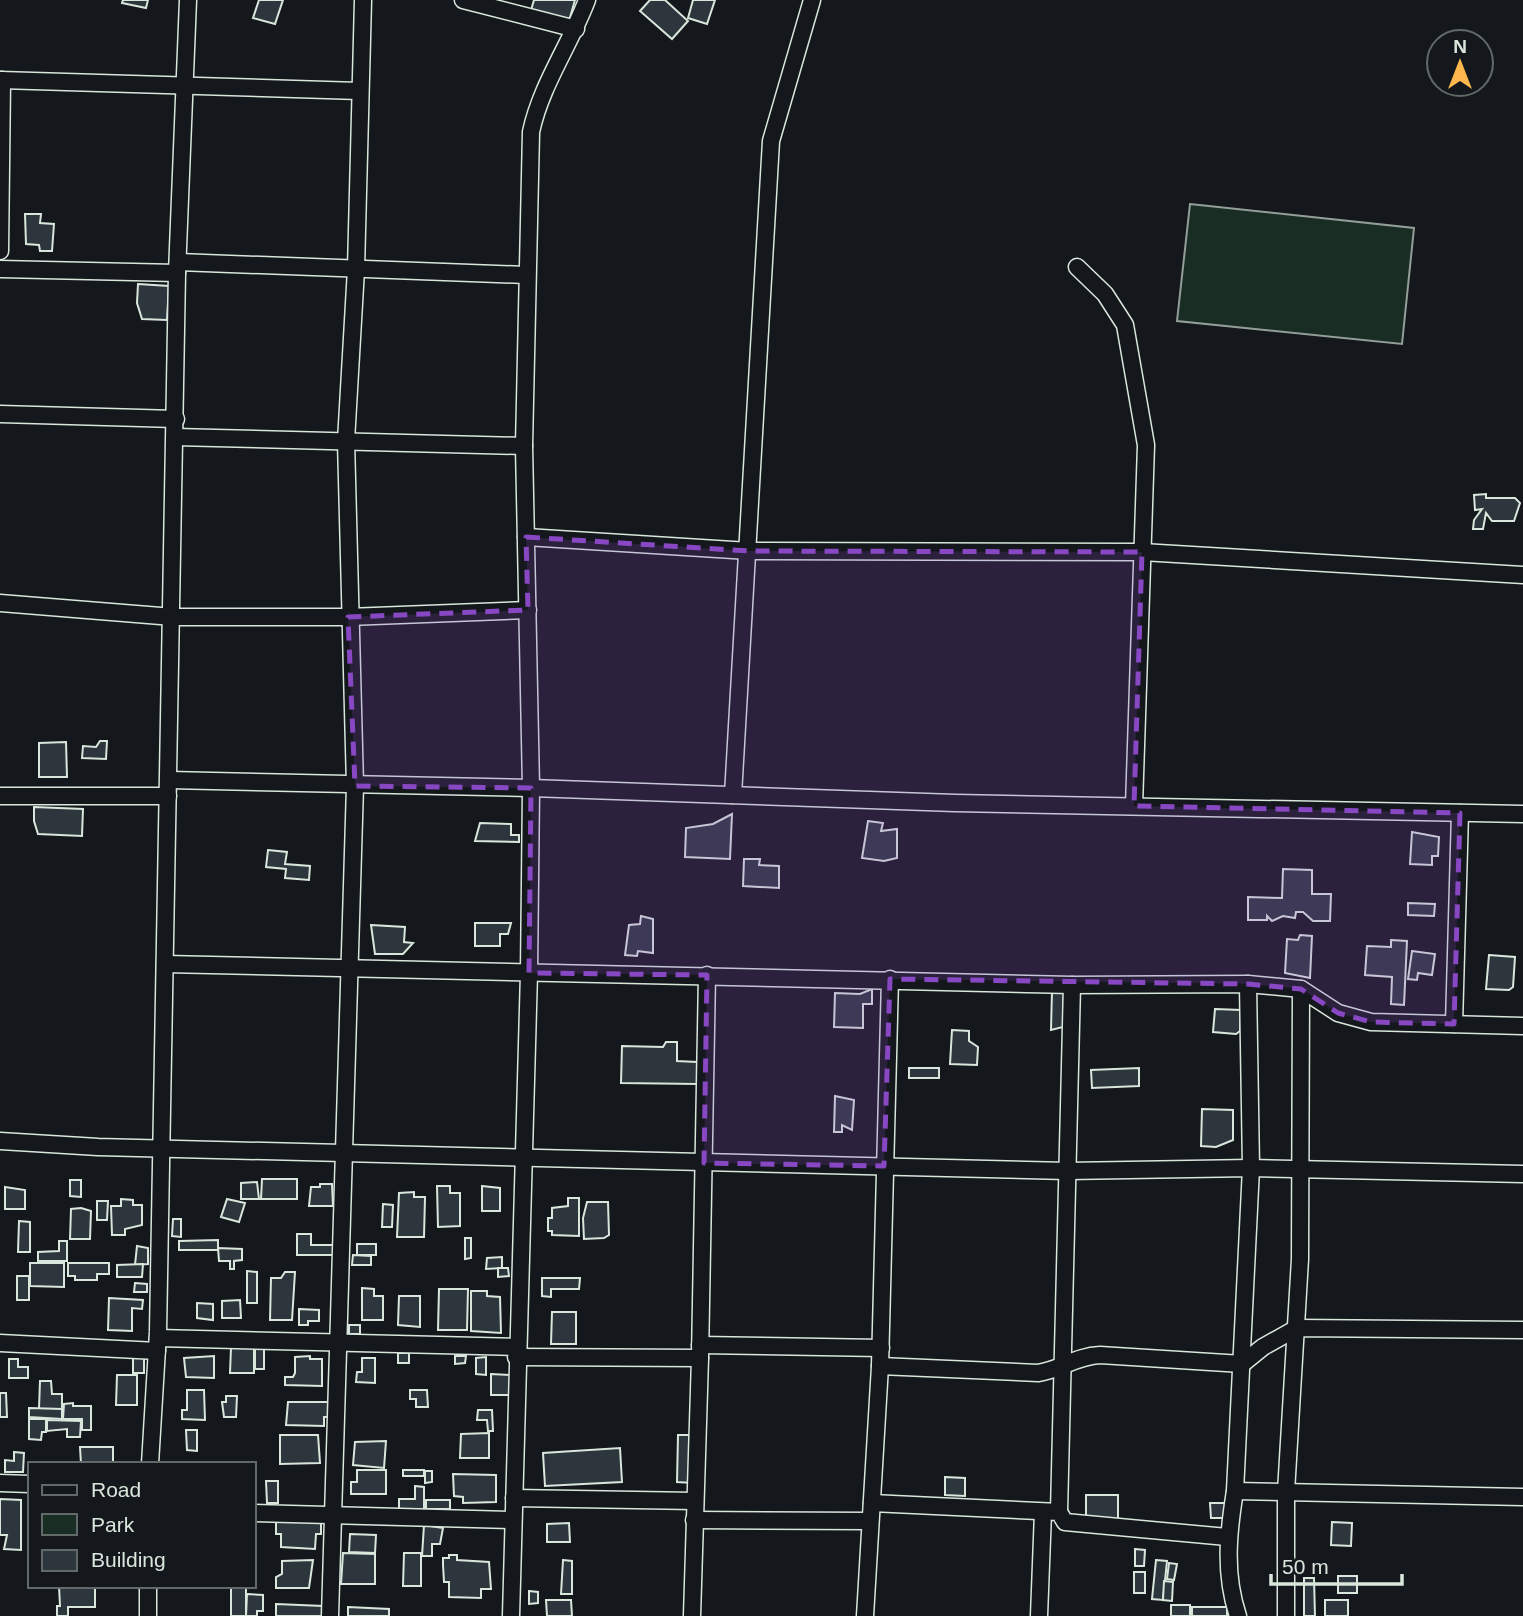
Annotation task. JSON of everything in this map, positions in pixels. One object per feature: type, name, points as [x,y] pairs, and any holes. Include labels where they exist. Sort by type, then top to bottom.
[{"type":"street","points":[[150,1462],[157,1344],[159,1147],[166,964],[177,268],[188,0]]},
{"type":"street","points":[[330,1616],[355,786],[353,663],[348,617],[346,441],[356,269],[363,0]]},
{"type":"street","points":[[463,0],[576,29]]},
{"type":"street","points":[[511,1616],[516,1352],[529,973],[531,788],[524,446],[531,132],[541,96],[576,29],[587,0]]},
{"type":"street","points":[[733,795],[771,141],[812,0]]},
{"type":"street","points":[[0,251],[1,80],[184,88],[359,91]]},
{"type":"street","points":[[1077,267],[1105,293],[1125,325],[1146,445],[1134,806]]},
{"type":"street","points":[[0,269],[356,269],[526,275]]},
{"type":"street","points":[[0,414],[176,419]]},
{"type":"street","points":[[175,437],[524,446]]},
{"type":"street","points":[[526,537],[749,551],[1143,552],[1523,575]]},
{"type":"street","points":[[0,603],[173,617],[348,617],[528,610]]},
{"type":"street","points":[[0,796],[168,788],[531,788],[1134,806],[1523,814]]},
{"type":"street","points":[[1454,1024],[1460,813]]},
{"type":"street","points":[[166,964],[1072,985],[1248,984],[1301,989],[1338,1013],[1371,1022],[1523,1026]]},
{"type":"street","points":[[692,1616],[707,975]]},
{"type":"street","points":[[865,1616],[881,1348],[890,979]]},
{"type":"street","points":[[1238,1616],[1230,1588],[1227,1537],[1235,1491],[1251,1168],[1248,984]]},
{"type":"street","points":[[1039,1616],[1064,1364],[1072,985]]},
{"type":"street","points":[[1286,1616],[1286,1492],[1297,1328],[1302,1169],[1301,989]]},
{"type":"street","points":[[0,1140],[704,1163],[1067,1171],[1251,1168],[1523,1174]]},
{"type":"street","points":[[880,1366],[1038,1373],[1055,1369],[1084,1356],[1100,1355],[1242,1364],[1263,1347],[1297,1328],[1523,1330]]},
{"type":"street","points":[[0,1343],[338,1342],[516,1352],[881,1348]]},
{"type":"street","points":[[0,1483],[28,1484]]},
{"type":"street","points":[[1235,1491],[1523,1497]]},
{"type":"street","points":[[513,1499],[695,1501]]},
{"type":"street","points":[[872,1503],[1051,1512],[1065,1522],[1227,1537]]},
{"type":"street","points":[[256,1513],[513,1520]]},
{"type":"street","points":[[694,1520],[870,1521]]},
{"type":"street","points":[[148,1588],[148,1616]]},
{"type":"highlighted area","points":[[526,537],[749,551],[1142,552],[1134,806],[1460,813],[1454,1024],[1371,1022],[1338,1013],[1301,989],[1248,984],[890,979],[884,1166],[704,1163],[707,975],[529,973],[531,788],[355,786],[348,617],[528,610]]},
{"type":"green space","points":[[1190,204],[1414,228],[1402,344],[1177,321]]},
{"type":"building","points":[[123,0],[148,0],[146,8],[122,3]]},
{"type":"building","points":[[259,0],[283,0],[275,24],[253,18]]},
{"type":"building","points":[[534,0],[575,0],[567,28],[529,17]]},
{"type":"building","points":[[650,0],[665,0],[688,21],[672,39],[640,11]]},
{"type":"building","points":[[693,0],[715,0],[707,24],[688,18]]},
{"type":"building","points":[[25,214],[41,214],[40,223],[54,224],[52,251],[40,251],[39,245],[26,244]]},
{"type":"building","points":[[138,284],[169,286],[167,320],[142,319],[137,303]]},
{"type":"building","points":[[1486,494],[1486,498],[1515,498],[1520,503],[1514,521],[1492,521],[1486,513],[1483,529],[1473,529],[1474,520],[1482,509],[1475,510],[1474,495]]},
{"type":"building","points":[[100,741],[107,741],[106,759],[82,758],[83,746],[96,747]]},
{"type":"building","points":[[66,742],[67,777],[39,777],[39,743]]},
{"type":"building","points":[[34,807],[83,809],[82,836],[38,834]]},
{"type":"building","points":[[732,814],[730,859],[685,857],[686,828],[713,824]]},
{"type":"building","points":[[868,821],[883,823],[881,831],[897,829],[897,858],[884,861],[862,858]]},
{"type":"building","points":[[480,823],[511,824],[511,835],[519,835],[519,842],[475,841]]},
{"type":"building","points":[[1412,832],[1439,837],[1438,856],[1432,856],[1432,865],[1410,864]]},
{"type":"building","points":[[268,850],[287,852],[285,864],[310,866],[309,880],[285,878],[286,869],[266,867]]},
{"type":"building","points":[[744,859],[760,859],[759,865],[779,866],[779,888],[743,886]]},
{"type":"building","points":[[1283,869],[1312,870],[1312,894],[1331,894],[1330,921],[1313,921],[1303,912],[1296,912],[1295,918],[1283,916],[1272,921],[1267,916],[1267,920],[1248,920],[1248,897],[1282,898]]},
{"type":"building","points":[[1408,903],[1435,904],[1434,916],[1408,915]]},
{"type":"building","points":[[641,916],[653,919],[653,953],[638,951],[637,956],[625,955],[629,925],[640,924]]},
{"type":"building","points":[[475,923],[511,923],[508,934],[500,934],[500,946],[475,946]]},
{"type":"building","points":[[371,925],[405,927],[404,942],[413,943],[403,954],[375,954]]},
{"type":"building","points":[[1300,935],[1312,936],[1310,978],[1285,973],[1287,939],[1298,940]]},
{"type":"building","points":[[1391,940],[1407,941],[1404,1005],[1391,1004],[1392,977],[1365,975],[1367,946],[1391,947]]},
{"type":"building","points":[[1412,951],[1435,954],[1432,975],[1418,973],[1417,980],[1408,979]]},
{"type":"building","points":[[1489,955],[1515,957],[1513,987],[1509,990],[1486,989]]},
{"type":"building","points":[[872,989],[872,1004],[863,1004],[863,1028],[834,1027],[835,993],[860,994]]},
{"type":"building","points":[[1052,991],[1064,992],[1063,1027],[1051,1030]]},
{"type":"building","points":[[1215,1009],[1241,1010],[1240,1031],[1236,1034],[1213,1032]]},
{"type":"building","points":[[952,1030],[969,1031],[969,1041],[978,1047],[977,1065],[950,1064]]},
{"type":"building","points":[[666,1042],[677,1042],[677,1061],[697,1062],[697,1084],[621,1083],[622,1046],[663,1047]]},
{"type":"building","points":[[909,1068],[939,1068],[939,1078],[909,1078]]},
{"type":"building","points":[[1139,1068],[1139,1086],[1092,1088],[1091,1070]]},
{"type":"building","points":[[835,1096],[854,1100],[852,1130],[842,1125],[842,1132],[834,1132]]},
{"type":"building","points":[[1202,1109],[1233,1110],[1233,1140],[1216,1147],[1201,1146]]},
{"type":"building","points":[[262,1179],[297,1179],[297,1199],[261,1199]]},
{"type":"building","points":[[70,1180],[81,1180],[81,1197],[70,1196]]},
{"type":"building","points":[[257,1182],[259,1199],[241,1199],[241,1183]]},
{"type":"building","points":[[320,1184],[332,1184],[333,1206],[309,1206],[311,1187],[320,1187]]},
{"type":"building","points":[[437,1186],[450,1186],[450,1193],[460,1193],[460,1226],[438,1227]]},
{"type":"building","points":[[482,1186],[500,1188],[500,1211],[482,1211]]},
{"type":"building","points":[[5,1187],[25,1190],[25,1209],[5,1209]]},
{"type":"building","points":[[414,1192],[414,1197],[425,1197],[424,1237],[397,1237],[399,1193]]},
{"type":"building","points":[[568,1198],[579,1198],[579,1236],[552,1235],[552,1231],[548,1231],[548,1218],[552,1218],[552,1208],[568,1206]]},
{"type":"building","points":[[121,1199],[133,1200],[133,1205],[142,1205],[142,1225],[125,1229],[125,1235],[112,1235],[111,1206],[121,1206]]},
{"type":"building","points":[[227,1199],[245,1203],[239,1222],[221,1217]]},
{"type":"building","points":[[97,1201],[108,1201],[107,1220],[97,1220]]},
{"type":"building","points":[[587,1202],[608,1202],[609,1235],[604,1238],[584,1239],[583,1218]]},
{"type":"building","points":[[383,1204],[393,1205],[392,1227],[382,1227]]},
{"type":"building","points":[[71,1209],[91,1211],[90,1239],[70,1239]]},
{"type":"building","points":[[173,1219],[181,1219],[181,1237],[172,1236]]},
{"type":"building","points":[[19,1221],[30,1222],[30,1252],[18,1252]]},
{"type":"building","points":[[297,1234],[311,1234],[311,1245],[335,1245],[335,1255],[297,1255]]},
{"type":"building","points":[[465,1238],[471,1238],[471,1258],[465,1259]]},
{"type":"building","points":[[218,1240],[218,1250],[179,1250],[179,1241]]},
{"type":"building","points":[[59,1241],[67,1241],[67,1261],[38,1261],[38,1252],[59,1251]]},
{"type":"building","points":[[357,1244],[376,1244],[376,1255],[357,1255]]},
{"type":"building","points":[[137,1246],[148,1248],[148,1264],[135,1265]]},
{"type":"building","points":[[218,1248],[242,1249],[242,1260],[234,1261],[234,1269],[230,1269],[230,1261],[219,1261]]},
{"type":"building","points":[[353,1255],[371,1256],[371,1265],[352,1265]]},
{"type":"building","points":[[502,1257],[502,1268],[486,1269],[487,1258]]},
{"type":"building","points":[[30,1263],[64,1263],[64,1287],[30,1286]]},
{"type":"building","points":[[68,1263],[109,1263],[109,1274],[97,1274],[97,1280],[75,1280],[75,1276],[68,1276]]},
{"type":"building","points":[[143,1264],[142,1277],[117,1277],[117,1265]]},
{"type":"building","points":[[498,1268],[508,1268],[509,1276],[498,1277]]},
{"type":"building","points":[[247,1271],[257,1272],[257,1303],[247,1303]]},
{"type":"building","points":[[285,1272],[295,1272],[292,1320],[270,1320],[271,1278],[281,1278]]},
{"type":"building","points":[[17,1276],[29,1276],[29,1300],[17,1300]]},
{"type":"building","points":[[542,1278],[580,1278],[579,1289],[551,1289],[551,1297],[542,1296]]},
{"type":"building","points":[[135,1283],[147,1284],[147,1292],[134,1292]]},
{"type":"building","points":[[362,1288],[374,1289],[374,1296],[383,1296],[383,1320],[362,1320]]},
{"type":"building","points":[[439,1289],[468,1289],[467,1330],[438,1330]]},
{"type":"building","points":[[471,1291],[487,1291],[487,1296],[500,1297],[501,1333],[471,1331]]},
{"type":"building","points":[[399,1296],[420,1296],[420,1327],[398,1325]]},
{"type":"building","points":[[109,1298],[143,1300],[142,1309],[132,1308],[132,1331],[108,1330]]},
{"type":"building","points":[[240,1300],[241,1318],[222,1318],[222,1301]]},
{"type":"building","points":[[197,1303],[213,1304],[213,1320],[197,1318]]},
{"type":"building","points":[[299,1309],[319,1310],[319,1321],[308,1321],[308,1325],[299,1325]]},
{"type":"building","points":[[552,1312],[576,1312],[576,1344],[551,1344]]},
{"type":"building","points":[[349,1325],[360,1325],[360,1334],[349,1334]]},
{"type":"building","points":[[231,1348],[254,1348],[254,1373],[230,1373]]},
{"type":"building","points":[[255,1349],[264,1349],[264,1369],[255,1369]]},
{"type":"building","points":[[398,1353],[409,1353],[409,1363],[398,1363]]},
{"type":"building","points":[[214,1356],[214,1378],[186,1377],[184,1358]]},
{"type":"building","points":[[310,1356],[310,1359],[322,1359],[322,1386],[285,1385],[285,1377],[293,1377],[295,1373],[295,1357]]},
{"type":"building","points":[[455,1356],[466,1356],[465,1363],[455,1364]]},
{"type":"building","points":[[486,1357],[486,1375],[476,1374],[476,1358]]},
{"type":"building","points":[[133,1358],[144,1358],[144,1373],[133,1373]]},
{"type":"building","points":[[362,1358],[375,1358],[375,1383],[356,1382],[357,1372],[362,1372]]},
{"type":"building","points":[[9,1359],[18,1359],[18,1367],[28,1367],[28,1378],[9,1378]]},
{"type":"building","points":[[491,1374],[511,1375],[511,1395],[491,1395]]},
{"type":"building","points":[[117,1375],[137,1375],[137,1405],[116,1405]]},
{"type":"building","points":[[40,1381],[51,1381],[52,1394],[62,1394],[62,1409],[39,1409]]},
{"type":"building","points":[[187,1390],[204,1390],[205,1420],[182,1419],[182,1410],[187,1410]]},
{"type":"building","points":[[410,1390],[427,1390],[428,1407],[416,1407],[416,1399],[410,1399]]},
{"type":"building","points":[[0,1393],[6,1393],[7,1417],[0,1417]]},
{"type":"building","points":[[226,1396],[237,1396],[236,1417],[224,1417],[222,1402],[226,1402]]},
{"type":"building","points":[[288,1402],[329,1402],[329,1417],[324,1417],[324,1426],[286,1425]]},
{"type":"building","points":[[73,1403],[73,1406],[91,1406],[91,1430],[82,1430],[82,1419],[63,1419],[64,1404]]},
{"type":"building","points":[[29,1408],[62,1409],[62,1419],[29,1417]]},
{"type":"building","points":[[478,1410],[492,1410],[493,1431],[488,1431],[487,1420],[477,1420]]},
{"type":"building","points":[[29,1419],[46,1419],[46,1432],[42,1432],[41,1440],[29,1439]]},
{"type":"building","points":[[47,1420],[81,1421],[80,1437],[67,1437],[67,1429],[47,1431]]},
{"type":"building","points":[[186,1430],[197,1430],[197,1451],[187,1450]]},
{"type":"building","points":[[489,1433],[489,1458],[460,1458],[461,1434]]},
{"type":"building","points":[[280,1435],[318,1435],[320,1463],[280,1464]]},
{"type":"building","points":[[678,1435],[694,1435],[693,1483],[677,1482]]},
{"type":"building","points":[[386,1441],[384,1468],[353,1465],[355,1442]]},
{"type":"building","points":[[80,1447],[113,1447],[113,1462],[81,1462]]},
{"type":"building","points":[[620,1448],[622,1482],[545,1486],[543,1453]]},
{"type":"building","points":[[14,1452],[24,1453],[23,1472],[5,1472],[5,1460],[14,1461]]},
{"type":"building","points":[[357,1470],[386,1470],[386,1494],[351,1494],[351,1482],[357,1482]]},
{"type":"building","points":[[403,1470],[424,1470],[424,1476],[403,1476]]},
{"type":"building","points":[[425,1471],[432,1471],[432,1482],[425,1483]]},
{"type":"building","points":[[453,1474],[496,1475],[496,1502],[463,1503],[463,1497],[454,1496]]},
{"type":"building","points":[[945,1477],[965,1478],[965,1496],[945,1495]]},
{"type":"building","points":[[266,1481],[278,1481],[278,1503],[267,1503]]},
{"type":"building","points":[[415,1486],[424,1487],[424,1510],[399,1509],[399,1499],[415,1499]]},
{"type":"building","points":[[1086,1495],[1118,1495],[1118,1522],[1086,1522]]},
{"type":"building","points":[[0,1499],[21,1500],[21,1550],[4,1549],[7,1535],[0,1535]]},
{"type":"building","points":[[426,1500],[450,1500],[450,1509],[426,1509]]},
{"type":"building","points":[[1210,1503],[1225,1503],[1225,1518],[1211,1518]]},
{"type":"building","points":[[276,1520],[321,1520],[321,1534],[316,1534],[315,1549],[281,1547],[281,1534],[276,1534]]},
{"type":"building","points":[[1332,1522],[1352,1523],[1351,1546],[1331,1545]]},
{"type":"building","points":[[569,1523],[570,1542],[547,1542],[547,1524]]},
{"type":"building","points":[[424,1525],[443,1528],[440,1544],[432,1544],[432,1556],[422,1556]]},
{"type":"building","points":[[350,1534],[376,1535],[375,1553],[349,1552]]},
{"type":"building","points":[[1135,1549],[1145,1550],[1144,1566],[1135,1566]]},
{"type":"building","points":[[343,1553],[375,1554],[375,1584],[341,1584]]},
{"type":"building","points":[[404,1553],[421,1553],[421,1586],[403,1586]]},
{"type":"building","points":[[449,1555],[457,1555],[457,1560],[489,1562],[491,1589],[481,1589],[481,1598],[449,1597],[449,1582],[444,1582],[443,1558],[449,1558]]},
{"type":"building","points":[[313,1560],[309,1588],[276,1588],[276,1577],[282,1574],[282,1561]]},
{"type":"building","points":[[563,1560],[572,1561],[572,1594],[561,1594]]},
{"type":"building","points":[[1156,1560],[1167,1561],[1163,1600],[1152,1599]]},
{"type":"building","points":[[1169,1563],[1177,1564],[1174,1580],[1167,1579]]},
{"type":"building","points":[[1134,1572],[1145,1572],[1145,1593],[1134,1593]]},
{"type":"building","points":[[1338,1576],[1357,1576],[1357,1593],[1338,1593]]},
{"type":"building","points":[[1304,1578],[1314,1578],[1315,1616],[1304,1616]]},
{"type":"building","points":[[1164,1581],[1173,1582],[1172,1601],[1163,1600]]},
{"type":"building","points":[[59,1588],[95,1588],[95,1607],[68,1607],[68,1616],[57,1616],[57,1606],[60,1606]]},
{"type":"building","points":[[231,1588],[246,1588],[246,1616],[231,1616]]},
{"type":"building","points":[[529,1591],[538,1592],[538,1603],[529,1604]]},
{"type":"building","points":[[247,1594],[263,1595],[263,1611],[257,1611],[257,1616],[246,1616]]},
{"type":"building","points":[[546,1600],[571,1600],[572,1616],[547,1616]]},
{"type":"building","points":[[1325,1600],[1348,1600],[1348,1616],[1325,1616]]},
{"type":"building","points":[[276,1604],[323,1606],[323,1616],[276,1616]]},
{"type":"building","points":[[1171,1605],[1190,1605],[1190,1616],[1171,1616]]},
{"type":"building","points":[[348,1607],[389,1609],[389,1616],[348,1616]]},
{"type":"building","points":[[1192,1607],[1227,1607],[1227,1616],[1192,1616]]}]
